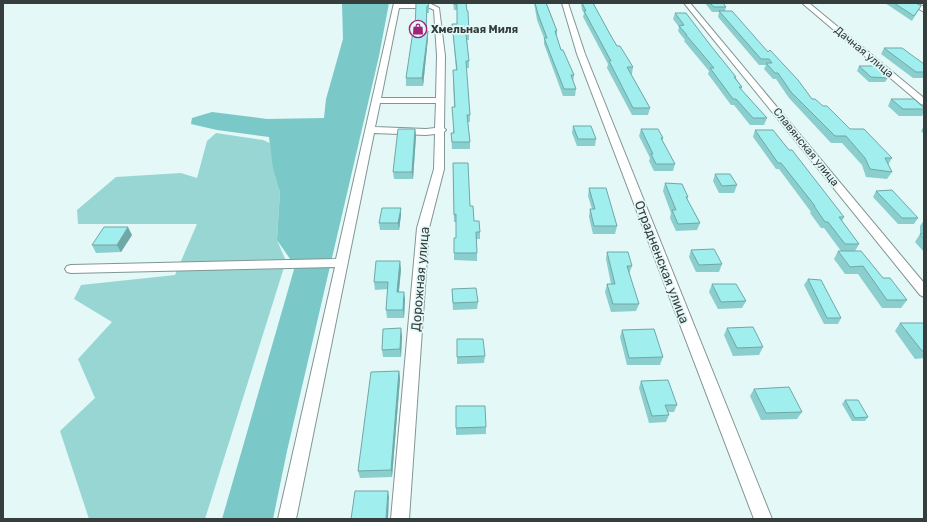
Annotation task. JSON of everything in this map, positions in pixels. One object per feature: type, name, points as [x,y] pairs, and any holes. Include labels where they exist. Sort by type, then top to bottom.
[{"type":"street","name":"Отрадненская улица","points":[[565,3],[581,54],[763,519]]},
{"type":"street","name":"Славянская улица","points":[[688,3],[924,292]]},
{"type":"street","name":"Дачная улица","points":[[805,3],[924,102]]},
{"type":"street","points":[[912,3],[924,10]]},
{"type":"street","points":[[287,519],[397,4]]},
{"type":"street","name":"Дорожная улица","points":[[397,4],[430,6],[437,9],[441,56],[439,100],[441,130],[439,169],[423,228],[400,519]]},
{"type":"street","points":[[376,101],[439,100]]},
{"type":"street","points":[[370,130],[426,132],[441,130]]},
{"type":"street","points":[[70,269],[341,263]]},
{"type":"shaded area","points":[[342,3],[389,3],[379,56],[287,451],[273,519],[222,519],[295,266],[277,240],[280,192],[273,168],[269,137],[217,130],[191,124],[192,118],[212,112],[267,119],[324,118],[326,99],[343,39]]},
{"type":"shaded area","points":[[216,133],[263,140],[270,143],[280,192],[277,240],[286,261],[205,519],[89,519],[60,431],[95,398],[78,359],[112,322],[74,299],[81,285],[175,275],[197,224],[78,224],[77,210],[116,177],[181,173],[197,178],[207,141]]},
{"type":"building","points":[[416,3],[429,3],[427,6],[426,31],[428,31],[422,78],[406,78],[413,31],[415,31]]},
{"type":"building","points":[[454,3],[466,3],[468,11],[469,34],[466,34],[469,61],[466,61],[470,115],[467,115],[470,142],[452,142],[451,133],[454,133],[452,107],[455,107],[453,70],[457,70],[452,24],[457,24],[457,4]]},
{"type":"building","points":[[535,3],[546,3],[557,31],[555,31],[561,50],[563,50],[574,75],[571,75],[576,89],[564,89],[544,38],[547,38]]},
{"type":"building","points":[[582,3],[593,3],[617,46],[620,46],[633,67],[627,67],[650,108],[633,108],[609,61],[611,61],[584,11],[586,11]]},
{"type":"building","points":[[710,3],[723,3],[726,7],[714,7]]},
{"type":"building","points":[[894,3],[916,3],[921,6],[914,16]]},
{"type":"building","points":[[719,11],[732,11],[768,52],[770,50],[798,80],[812,99],[815,99],[823,106],[827,106],[850,129],[864,129],[892,158],[885,158],[892,172],[870,169],[865,158],[846,136],[835,136],[791,92],[778,73],[775,73],[766,63],[772,63],[769,59],[761,59]]},
{"type":"building","points":[[675,13],[686,13],[736,77],[734,77],[742,87],[739,87],[767,118],[753,118],[736,99],[733,99],[710,68],[714,68],[679,26],[684,25]]},
{"type":"building","points":[[884,48],[902,48],[924,64],[924,72],[916,72]]},
{"type":"building","points":[[859,66],[875,66],[888,78],[871,77]]},
{"type":"building","points":[[891,99],[914,99],[924,109],[903,109]]},
{"type":"building","points":[[573,126],[591,126],[596,139],[578,139]]},
{"type":"building","points":[[398,129],[415,129],[412,172],[393,172]]},
{"type":"building","points":[[641,129],[658,129],[663,138],[661,138],[675,164],[656,164]]},
{"type":"building","points":[[755,130],[773,130],[789,150],[792,150],[844,217],[839,217],[859,244],[845,244],[828,222],[825,222],[815,206],[781,163],[778,163]]},
{"type":"building","points":[[453,163],[468,163],[470,206],[473,206],[474,221],[479,221],[480,232],[476,232],[477,253],[454,253],[454,238],[456,238],[456,214],[454,215]]},
{"type":"building","points":[[715,174],[730,174],[737,185],[722,186]]},
{"type":"building","points":[[665,183],[682,184],[688,197],[686,197],[700,223],[678,224],[672,210],[676,210]]},
{"type":"building","points":[[589,188],[606,188],[617,226],[594,226],[590,209],[595,209]]},
{"type":"building","points":[[892,190],[918,218],[902,218],[876,191]]},
{"type":"building","points":[[382,208],[401,208],[398,223],[379,223]]},
{"type":"building","points":[[104,227],[128,227],[117,245],[92,245]]},
{"type":"building","points":[[714,249],[722,264],[699,265],[691,250]]},
{"type":"building","points":[[838,251],[861,251],[883,278],[890,278],[907,300],[887,300],[863,266],[850,267]]},
{"type":"building","points":[[607,252],[628,252],[632,266],[627,266],[639,304],[613,304],[607,284],[615,284]]},
{"type":"building","points":[[376,261],[400,261],[397,292],[404,292],[403,310],[386,310],[388,282],[374,282]]},
{"type":"building","points":[[808,279],[821,280],[841,318],[827,318]]},
{"type":"building","points":[[712,284],[736,284],[746,301],[721,302]]},
{"type":"building","points":[[476,288],[478,302],[453,303],[452,289]]},
{"type":"building","points":[[900,323],[924,323],[924,351],[922,351]]},
{"type":"building","points":[[753,327],[763,347],[737,348],[727,328]]},
{"type":"building","points":[[401,328],[400,349],[382,350],[383,329]]},
{"type":"building","points":[[654,329],[663,357],[629,358],[622,330]]},
{"type":"building","points":[[457,339],[483,339],[485,356],[457,357]]},
{"type":"building","points":[[399,371],[391,470],[358,471],[371,372]]},
{"type":"building","points":[[668,380],[677,405],[665,405],[669,415],[652,416],[641,381]]},
{"type":"building","points":[[789,387],[802,412],[766,413],[754,389]]},
{"type":"building","points":[[845,400],[858,400],[868,417],[855,418]]},
{"type":"building","points":[[456,406],[485,406],[486,427],[456,428]]},
{"type":"building","points":[[355,491],[388,491],[386,519],[351,519]]},
{"type":"place","name":"Хмельная Миля","points":[[418,29]]}]
